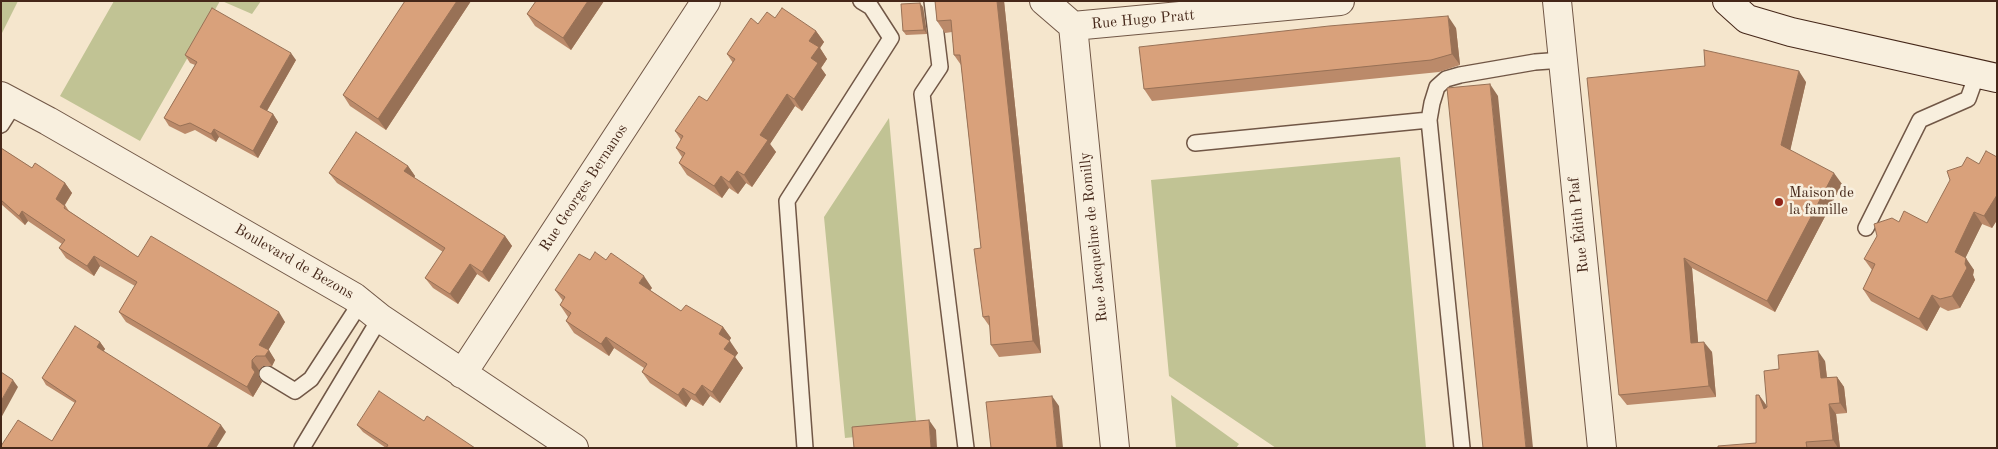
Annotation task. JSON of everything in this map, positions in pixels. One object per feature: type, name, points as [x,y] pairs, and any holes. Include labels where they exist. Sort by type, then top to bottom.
[{"type":"street","name":"Rue Georges Bernanos","points":[[462,374],[706,1]]},
{"type":"street","name":"Rue Hugo Pratt","points":[[1044,1],[1073,26],[1340,1]]},
{"type":"street","name":"Rue Édith Piaf","points":[[1557,1],[1602,448]]},
{"type":"street","points":[[1727,1],[1747,19],[1791,32],[1987,76]]},
{"type":"street","points":[[1755,1],[1760,8],[1791,32]]},
{"type":"street","name":"Rue Jacqueline de Romilly","points":[[1073,26],[1115,448]]},
{"type":"street","name":"Boulevard de Bezons","points":[[6,108],[370,310],[574,448]]},
{"type":"lane","points":[[806,448],[787,201],[891,38],[871,7],[861,1]]},
{"type":"lane","points":[[932,1],[940,67],[922,94],[966,448]]},
{"type":"lane","points":[[1462,448],[1428,120],[1437,87],[1446,79],[1535,62],[1563,60]]},
{"type":"lane","points":[[1866,228],[1920,120],[1968,99],[1987,76]]},
{"type":"lane","points":[[1195,143],[1428,120]]},
{"type":"lane","points":[[267,374],[295,391],[311,379],[370,310]]},
{"type":"lane","points":[[302,448],[370,310]]},
{"type":"green space","points":[[1,1],[18,1],[1,35]]},
{"type":"green space","points":[[114,1],[220,1],[140,141],[60,96]]},
{"type":"green space","points":[[222,1],[261,1],[252,14]]},
{"type":"green space","points":[[889,118],[917,431],[845,438],[824,217]]},
{"type":"green space","points":[[1400,157],[1426,448],[1276,448],[1169,376],[1151,180]]},
{"type":"green space","points":[[1171,395],[1239,444],[1236,448],[1176,448]]},
{"type":"building","points":[[405,1],[457,1],[378,119],[343,95]]},
{"type":"building","points":[[536,1],[588,1],[563,38],[527,14]]},
{"type":"building","points":[[935,1],[997,1],[1033,341],[991,345],[989,316],[983,317],[974,249],[981,248],[960,55],[954,55],[951,20],[937,21]]},
{"type":"building","points":[[920,3],[924,30],[903,31],[901,4]]},
{"type":"building","points":[[212,8],[291,53],[260,107],[273,114],[253,151],[214,129],[211,134],[190,123],[180,126],[164,118],[197,62],[185,55]]},
{"type":"building","points":[[782,8],[816,31],[809,41],[819,47],[811,58],[818,63],[794,99],[787,94],[760,135],[768,140],[744,175],[737,171],[729,182],[721,176],[714,186],[679,163],[685,153],[676,148],[683,136],[675,131],[699,96],[707,101],[735,59],[727,54],[751,18],[758,24],[767,12],[775,18]]},
{"type":"building","points":[[1448,16],[1452,54],[1431,60],[1144,89],[1139,47],[1329,26]]},
{"type":"building","points":[[1704,50],[1799,71],[1781,145],[1834,173],[1767,301],[1684,258],[1691,343],[1704,342],[1709,386],[1619,395],[1587,78],[1705,66]]},
{"type":"building","points":[[1490,84],[1526,448],[1483,448],[1447,88]]},
{"type":"building","points":[[356,132],[408,166],[404,171],[505,236],[482,272],[470,264],[450,294],[425,278],[445,248],[329,173]]},
{"type":"building","points":[[1,148],[32,168],[35,163],[65,183],[56,199],[65,206],[64,208],[138,257],[151,236],[279,312],[259,345],[269,350],[265,356],[256,356],[252,360],[252,368],[255,372],[247,387],[119,312],[137,282],[94,256],[87,266],[59,248],[65,240],[22,211],[19,216],[1,200]]},
{"type":"building","points":[[1986,151],[1997,157],[1997,195],[1984,216],[1974,212],[1955,252],[1966,258],[1965,264],[1967,268],[1952,296],[1940,299],[1932,295],[1919,319],[1863,289],[1875,264],[1864,259],[1877,236],[1874,224],[1892,218],[1899,222],[1904,211],[1927,223],[1950,180],[1947,171],[1962,166],[1967,157],[1979,164]]},
{"type":"building","points":[[595,252],[606,260],[611,253],[644,276],[639,283],[681,311],[686,305],[723,327],[719,334],[730,341],[724,349],[735,356],[712,392],[702,385],[695,395],[683,388],[678,395],[642,372],[647,364],[606,337],[601,344],[566,321],[571,313],[560,305],[565,297],[555,290],[579,254],[590,260]]},
{"type":"building","points":[[75,326],[100,342],[97,347],[221,425],[207,448],[1,448],[18,420],[52,441],[76,401],[42,378]]},
{"type":"building","points":[[1818,351],[1821,378],[1837,377],[1840,403],[1829,404],[1833,440],[1806,442],[1807,448],[1718,448],[1718,446],[1756,443],[1756,395],[1759,395],[1764,409],[1767,407],[1764,371],[1779,369],[1778,355]]},
{"type":"building","points":[[1,372],[13,380],[1,401]]},
{"type":"building","points":[[379,391],[424,421],[427,416],[475,448],[386,448],[388,445],[357,425]]},
{"type":"building","points":[[1052,396],[1057,448],[991,448],[986,402]]},
{"type":"building","points":[[929,420],[931,448],[854,448],[852,427]]},
{"type":"place","name":"Maison de la famille","points":[[1779,202]]}]
